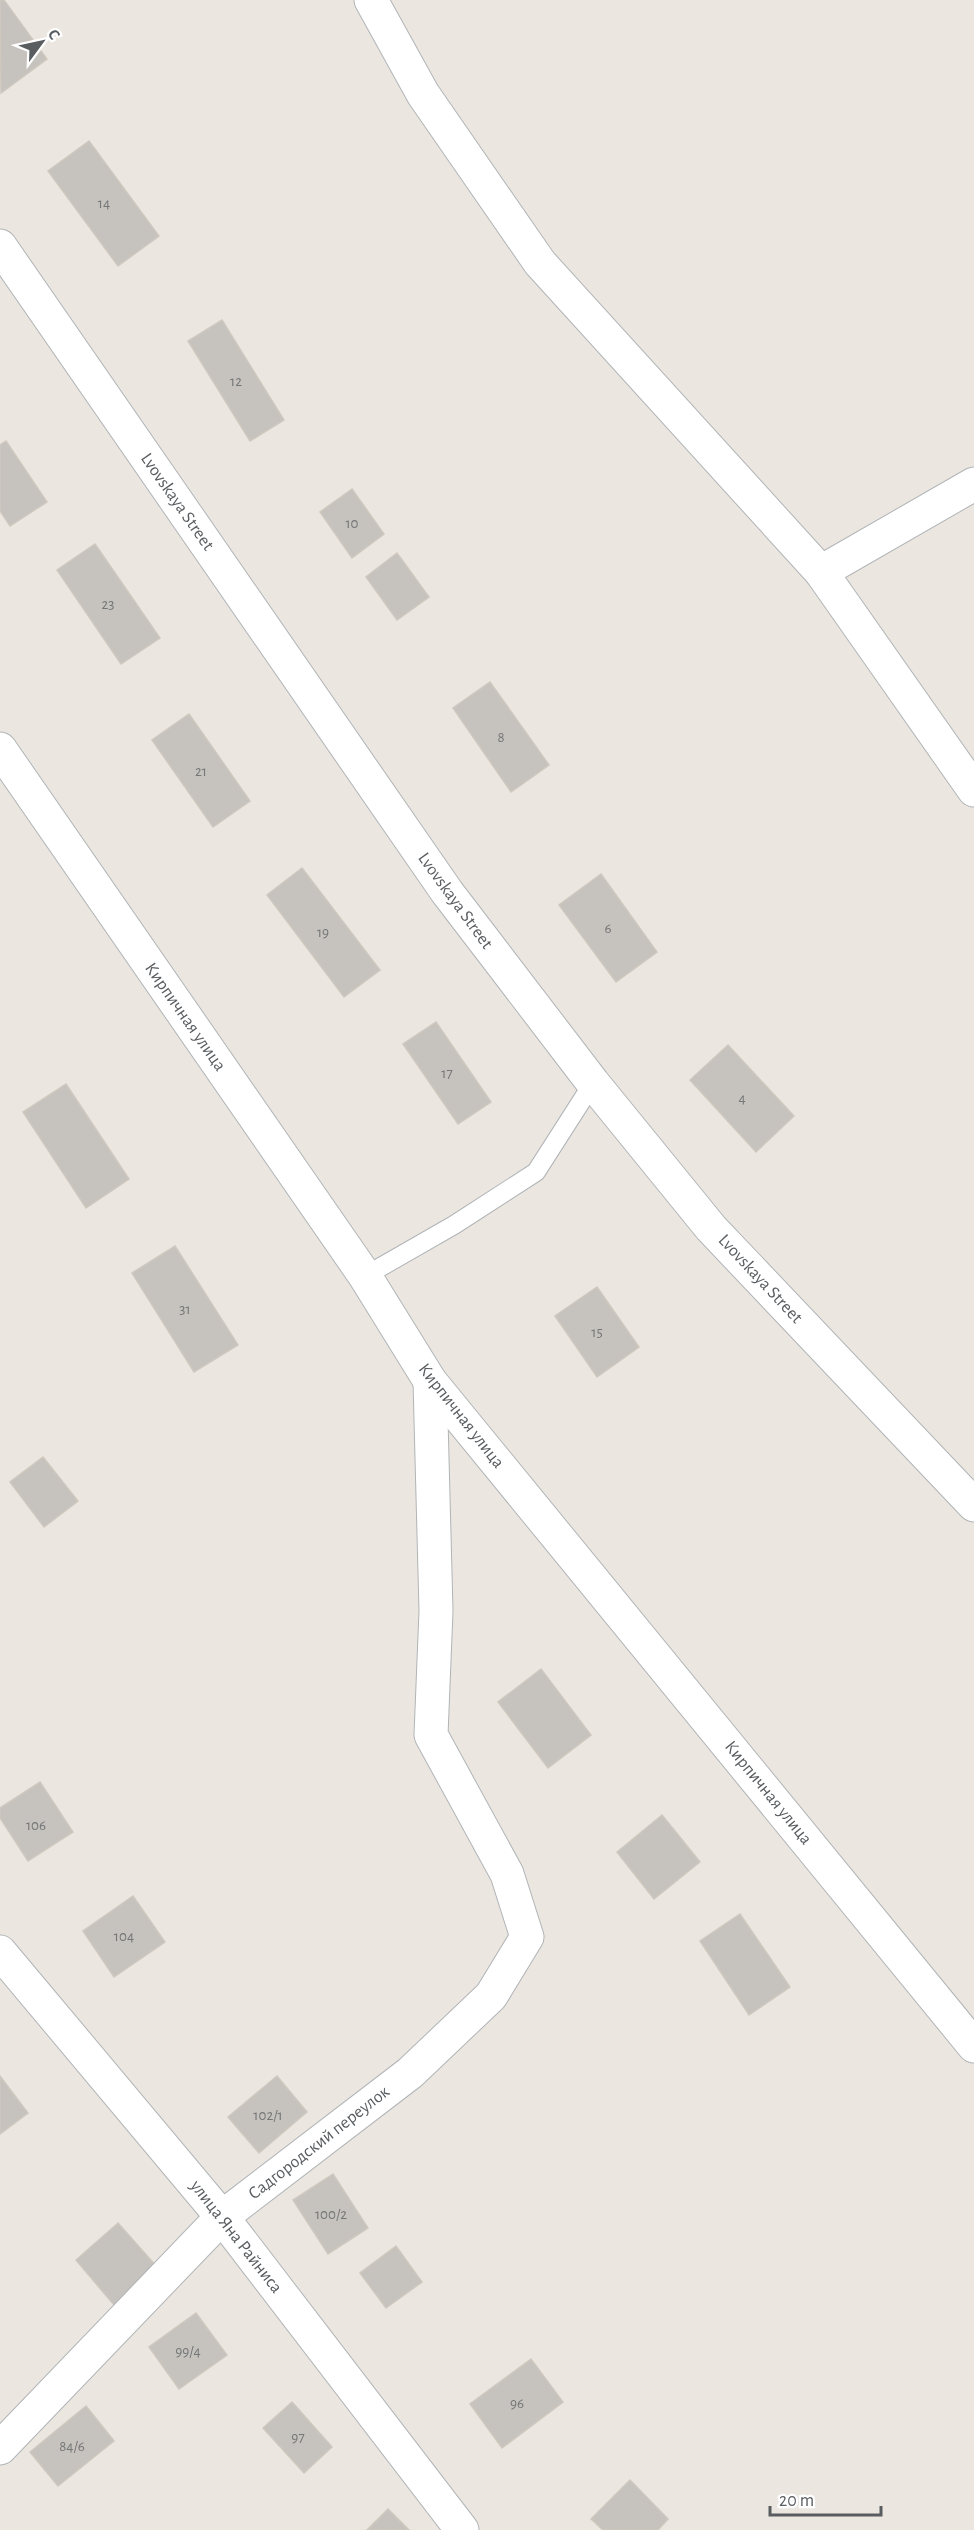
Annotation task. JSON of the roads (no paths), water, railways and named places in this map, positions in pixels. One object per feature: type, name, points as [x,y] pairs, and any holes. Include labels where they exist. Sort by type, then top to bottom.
[{"type":"street","points":[[371,0],[423,94],[540,263],[821,572],[974,790]]},
{"type":"street","name":"Lvovskaya Street","points":[[0,246],[447,892],[593,1083],[711,1228],[974,1505]]},
{"type":"street","points":[[821,572],[974,484]]},
{"type":"street","name":"Кирпичная улица","points":[[0,749],[365,1276],[430,1381],[974,2046]]},
{"type":"street","name":"Садгородский переулок","points":[[0,2448],[222,2217],[410,2073],[491,1996],[527,1937],[507,1874],[431,1735],[436,1611],[430,1381]]},
{"type":"street","name":"улица Яна Райниса","points":[[0,1952],[222,2217],[462,2530]]},
{"type":"lane","points":[[365,1276],[454,1225],[536,1172],[593,1083]]}]
